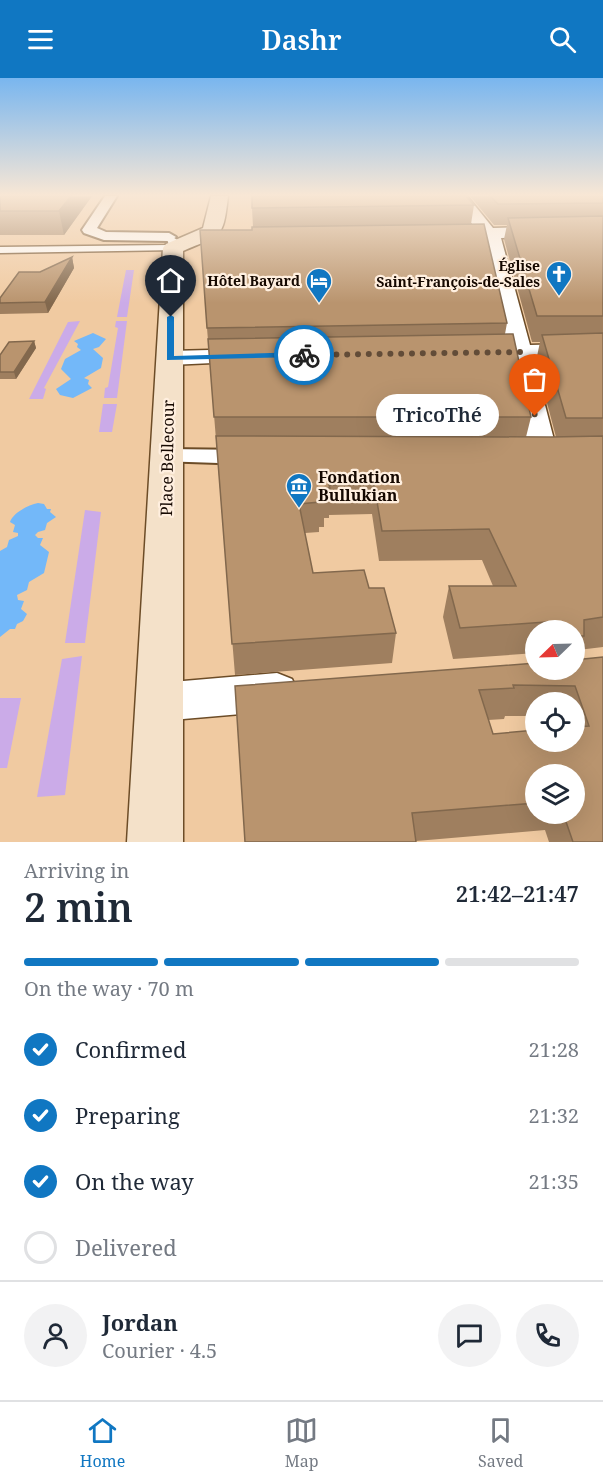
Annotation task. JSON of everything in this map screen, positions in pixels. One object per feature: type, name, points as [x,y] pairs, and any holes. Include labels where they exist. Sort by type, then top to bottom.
[{"type":"main road","points":[[171,242],[210,232],[224,234],[224,232]]},
{"type":"main road","name":"Place Bellecour","points":[[155,842],[168,456],[171,242]]},
{"type":"street","points":[[93,232],[104,236],[171,242]]},
{"type":"street","points":[[488,232],[494,240],[543,455]]},
{"type":"street","points":[[432,234],[508,232]]},
{"type":"street","points":[[450,354],[603,350]]},
{"type":"street","points":[[170,358],[275,355]]},
{"type":"street","points":[[168,456],[264,457]]},
{"type":"street","points":[[160,702],[311,690]]},
{"type":"lane","points":[[24,253],[33,236]]},
{"type":"lane","points":[[0,250],[24,253],[171,242]]},
{"type":"shaded area","points":[[126,270],[134,270],[127,317],[117,317]]},
{"type":"shaded area","points":[[80,321],[44,388],[46,389],[43,399],[29,399],[68,322]]},
{"type":"shaded area","points":[[116,321],[127,321],[117,398],[104,398],[118,328],[115,327]]},
{"type":"shaded area","points":[[103,404],[117,404],[112,432],[99,432]]},
{"type":"shaded area","points":[[85,510],[101,512],[85,643],[65,643]]},
{"type":"shaded area","points":[[82,656],[65,795],[37,797],[62,659]]},
{"type":"shaded area","points":[[0,698],[21,698],[7,768],[0,768]]},
{"type":"water","points":[[93,333],[106,339],[99,347],[93,349],[103,358],[101,368],[84,378],[89,380],[88,384],[92,388],[73,398],[60,395],[56,389],[71,379],[61,369],[65,359],[81,350],[74,341]]},
{"type":"water","points":[[38,503],[51,509],[50,512],[56,517],[47,523],[45,530],[35,535],[43,538],[40,545],[49,552],[44,573],[29,582],[27,590],[17,595],[18,600],[24,601],[21,609],[27,614],[23,621],[17,624],[15,629],[10,629],[0,637],[0,551],[7,547],[9,540],[18,536],[18,533],[13,532],[15,525],[10,522],[14,516],[21,510]]},
{"type":"building","points":[[200,232],[486,232],[507,323],[207,328]]},
{"type":"building","points":[[512,232],[603,232],[603,316],[537,316]]},
{"type":"building","points":[[72,257],[45,302],[0,303],[0,298],[19,272],[40,272]]},
{"type":"building","points":[[603,333],[603,418],[566,418],[542,335]]},
{"type":"building","points":[[513,334],[531,417],[214,417],[208,339]]},
{"type":"building","points":[[34,341],[14,372],[0,372],[0,355],[9,342]]},
{"type":"building","points":[[216,436],[603,436],[603,617],[584,620],[525,620],[525,623],[460,628],[449,586],[516,586],[489,529],[382,531],[374,484],[329,485],[330,488],[322,488],[325,497],[319,497],[320,502],[299,504],[313,573],[364,570],[369,588],[384,588],[396,633],[232,644]]},
{"type":"building","points":[[603,657],[603,842],[573,842],[567,824],[585,824],[585,764],[525,764],[525,804],[412,813],[416,842],[245,842],[235,686],[525,664],[525,680],[585,680],[585,659]]},
{"type":"way so far","points":[[304,355],[521,352],[535,416]]},
{"type":"place","name":"Église Saint-François-de-Sales","points":[[559,297]]},
{"type":"place","name":"Hôtel Bayard","points":[[319,304]]},
{"type":"place","name":"TricoThé","points":[[535,416]]},
{"type":"place","name":"Fondation Bullukian","points":[[299,509]]},
{"type":"route","points":[[171,317],[170,358],[304,355]]}]
